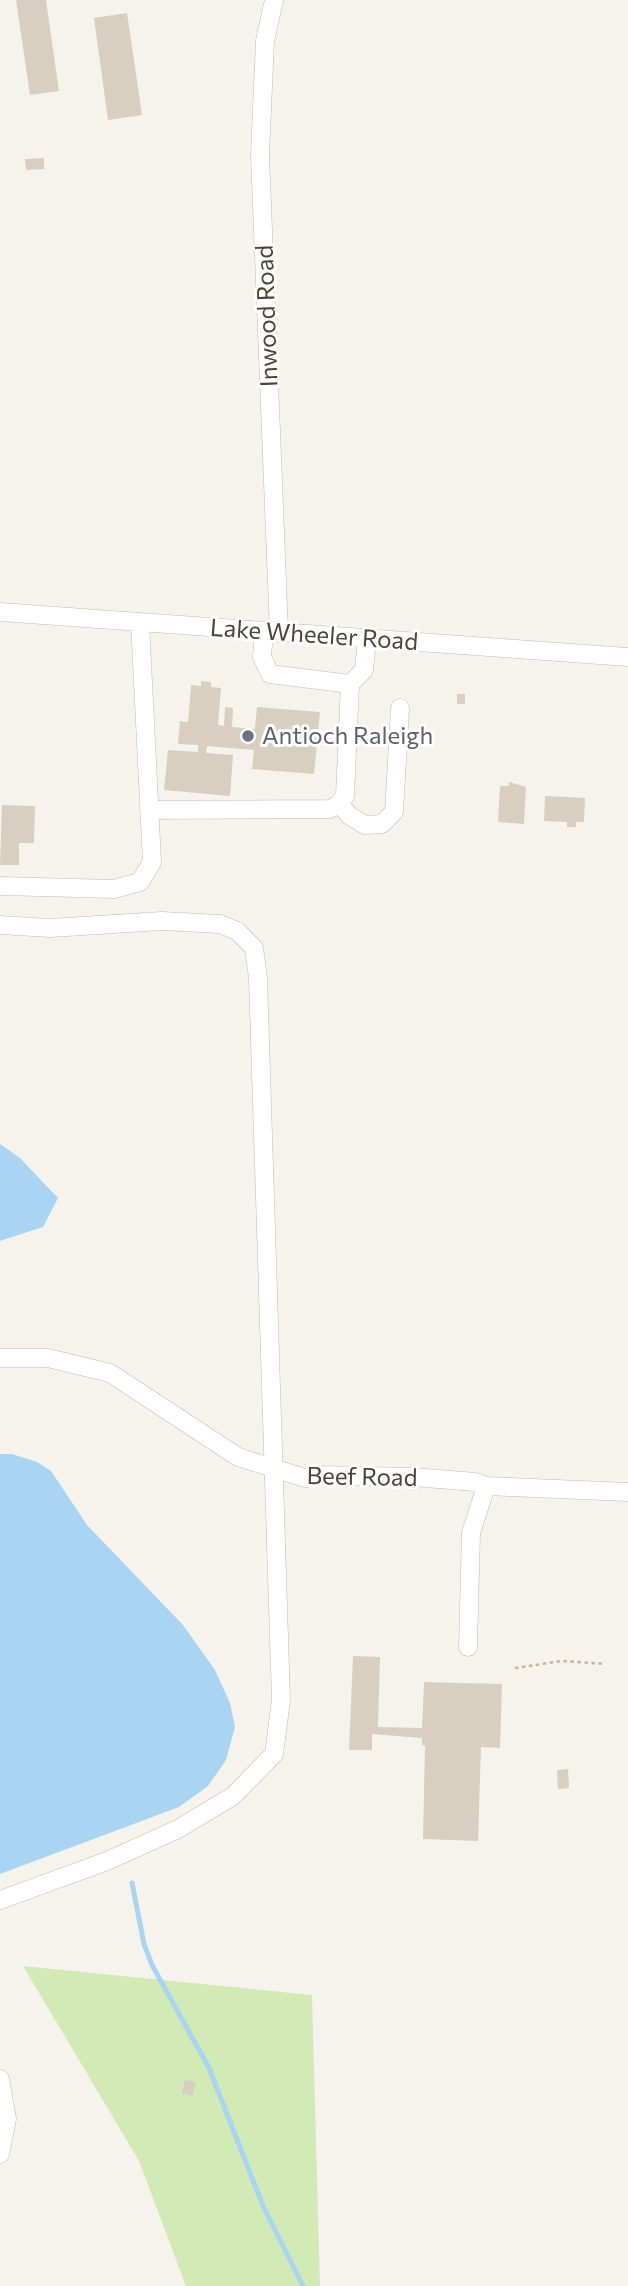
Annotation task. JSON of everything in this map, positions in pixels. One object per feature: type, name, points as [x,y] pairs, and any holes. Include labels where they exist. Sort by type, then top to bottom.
[{"type":"street","name":"Inwood Road","points":[[269,6],[261,86],[260,155],[272,632],[262,656],[270,674],[350,684]]},
{"type":"street","name":"Lake Wheeler Road","points":[[0,612],[628,657]]},
{"type":"street","points":[[0,612],[0,621]]},
{"type":"street","points":[[0,887],[114,889],[140,882],[152,862],[140,622]]},
{"type":"street","points":[[149,810],[330,809],[340,804],[345,796],[350,684],[364,670],[367,639]]},
{"type":"street","points":[[340,804],[350,816],[366,825],[382,824],[394,812],[400,708]]},
{"type":"street","points":[[0,925],[50,928],[162,921],[220,924],[237,931],[254,948],[258,978],[281,1700],[274,1754],[233,1796],[178,1829],[107,1861],[0,1899]]},
{"type":"street","name":"Beef Road","points":[[0,1358],[48,1358],[110,1373],[238,1457],[305,1478],[317,1475],[414,1477],[475,1482],[486,1486],[628,1492]]},
{"type":"street","points":[[468,1647],[471,1533],[486,1486]]},
{"type":"street","points":[[0,2079],[8,2119],[0,2154]]},
{"type":"path","points":[[515,1668],[562,1661],[605,1664]]},
{"type":"green space","points":[[23,1966],[312,1995],[320,2286],[186,2286],[139,2161]]},
{"type":"water","points":[[0,1144],[20,1158],[58,1198],[43,1227],[0,1241]]},
{"type":"water","points":[[0,1454],[12,1454],[37,1462],[51,1471],[87,1525],[183,1625],[215,1670],[230,1703],[235,1727],[226,1760],[208,1786],[179,1807],[0,1874]]},
{"type":"building","points":[[16,0],[46,0],[59,91],[30,95]]},
{"type":"building","points":[[127,13],[142,115],[108,120],[94,18]]},
{"type":"building","points":[[44,158],[44,169],[26,170],[25,159]]},
{"type":"building","name":"Antioch Raleigh","points":[[201,681],[211,682],[211,687],[221,688],[218,725],[224,726],[225,707],[233,708],[232,727],[255,729],[257,707],[320,712],[314,774],[252,769],[254,750],[207,746],[206,753],[233,755],[230,796],[164,790],[168,750],[198,752],[198,745],[178,744],[180,721],[188,722],[191,685],[201,686]]},
{"type":"building","points":[[457,694],[465,694],[465,704],[457,704]]},
{"type":"building","points":[[509,782],[526,787],[524,824],[498,822],[500,786],[509,786]]},
{"type":"building","points":[[545,796],[585,798],[584,822],[576,822],[576,827],[567,827],[567,822],[544,821]]},
{"type":"building","points":[[2,805],[35,806],[34,843],[19,843],[19,865],[0,865]]},
{"type":"building","points":[[353,1656],[380,1657],[378,1727],[422,1728],[424,1682],[502,1684],[500,1748],[481,1747],[478,1841],[423,1839],[425,1746],[422,1745],[422,1738],[372,1734],[372,1750],[349,1750]]},
{"type":"building","points":[[568,1769],[569,1788],[558,1789],[557,1770]]},
{"type":"building","points":[[185,2080],[196,2082],[192,2096],[182,2093]]},
{"type":"waterway","points":[[132,1883],[144,1944],[152,1965],[209,2068],[263,2206],[303,2286]]},
{"type":"place","name":"Antioch Raleigh","points":[[248,736]]}]
